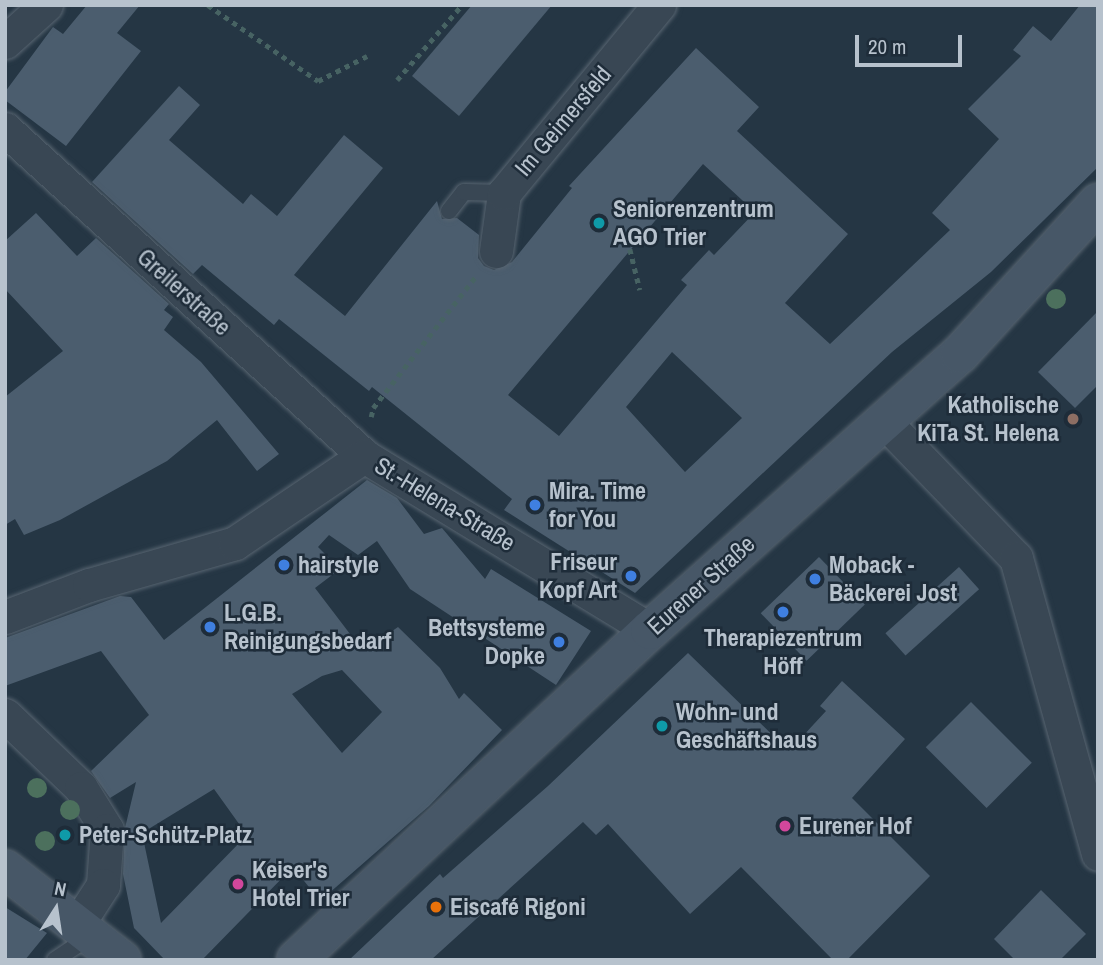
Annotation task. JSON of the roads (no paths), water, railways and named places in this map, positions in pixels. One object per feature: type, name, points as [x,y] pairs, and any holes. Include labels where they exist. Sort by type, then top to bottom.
[{"type":"street","points":[[5,41],[46,5]]},
{"type":"street","name":"Im Geimersfeld","points":[[496,251],[504,193],[659,5]]},
{"type":"street","name":"Greilerstraße","points":[[5,129],[364,456]]},
{"type":"street","name":"Eurener Straße","points":[[296,960],[650,630],[960,354],[1098,203]]},
{"type":"street","points":[[884,421],[1016,558],[1098,855]]},
{"type":"street","name":"St.-Helena-Straße","points":[[5,617],[89,585],[236,543],[364,456],[650,630]]},
{"type":"street","points":[[5,715],[81,788],[107,830],[103,885],[86,929]]},
{"type":"street","points":[[5,869],[86,929],[122,960]]},
{"type":"lane","points":[[449,211],[464,192],[504,193]]},
{"type":"lane","points":[[55,960],[86,929]]},
{"type":"place","name":"Seniorenzentrum AGO Trier","points":[[599,223]]},
{"type":"place","name":"Katholische KiTa St. Helena","points":[[1073,419]]},
{"type":"place","name":"Mira. Time for You","points":[[535,505]]},
{"type":"place","name":"hairstyle","points":[[284,565]]},
{"type":"place","name":"Friseur Kopf Art","points":[[631,576]]},
{"type":"place","name":"Moback - Bäckerei Jost","points":[[815,579]]},
{"type":"place","name":"Therapiezentrum Höff","points":[[783,612]]},
{"type":"place","name":"L.G.B. Reinigungsbedarf","points":[[210,627]]},
{"type":"place","name":"Bettsysteme Dopke","points":[[559,642]]},
{"type":"place","name":"Wohn- und Geschäftshaus","points":[[662,726]]},
{"type":"place","name":"Eurener Hof","points":[[785,826]]},
{"type":"place","name":"Peter-Schütz-Platz","points":[[65,835]]},
{"type":"place","name":"Keiser's Hotel Trier","points":[[238,884]]},
{"type":"place","name":"Eiscafé Rigoni","points":[[436,907]]}]
